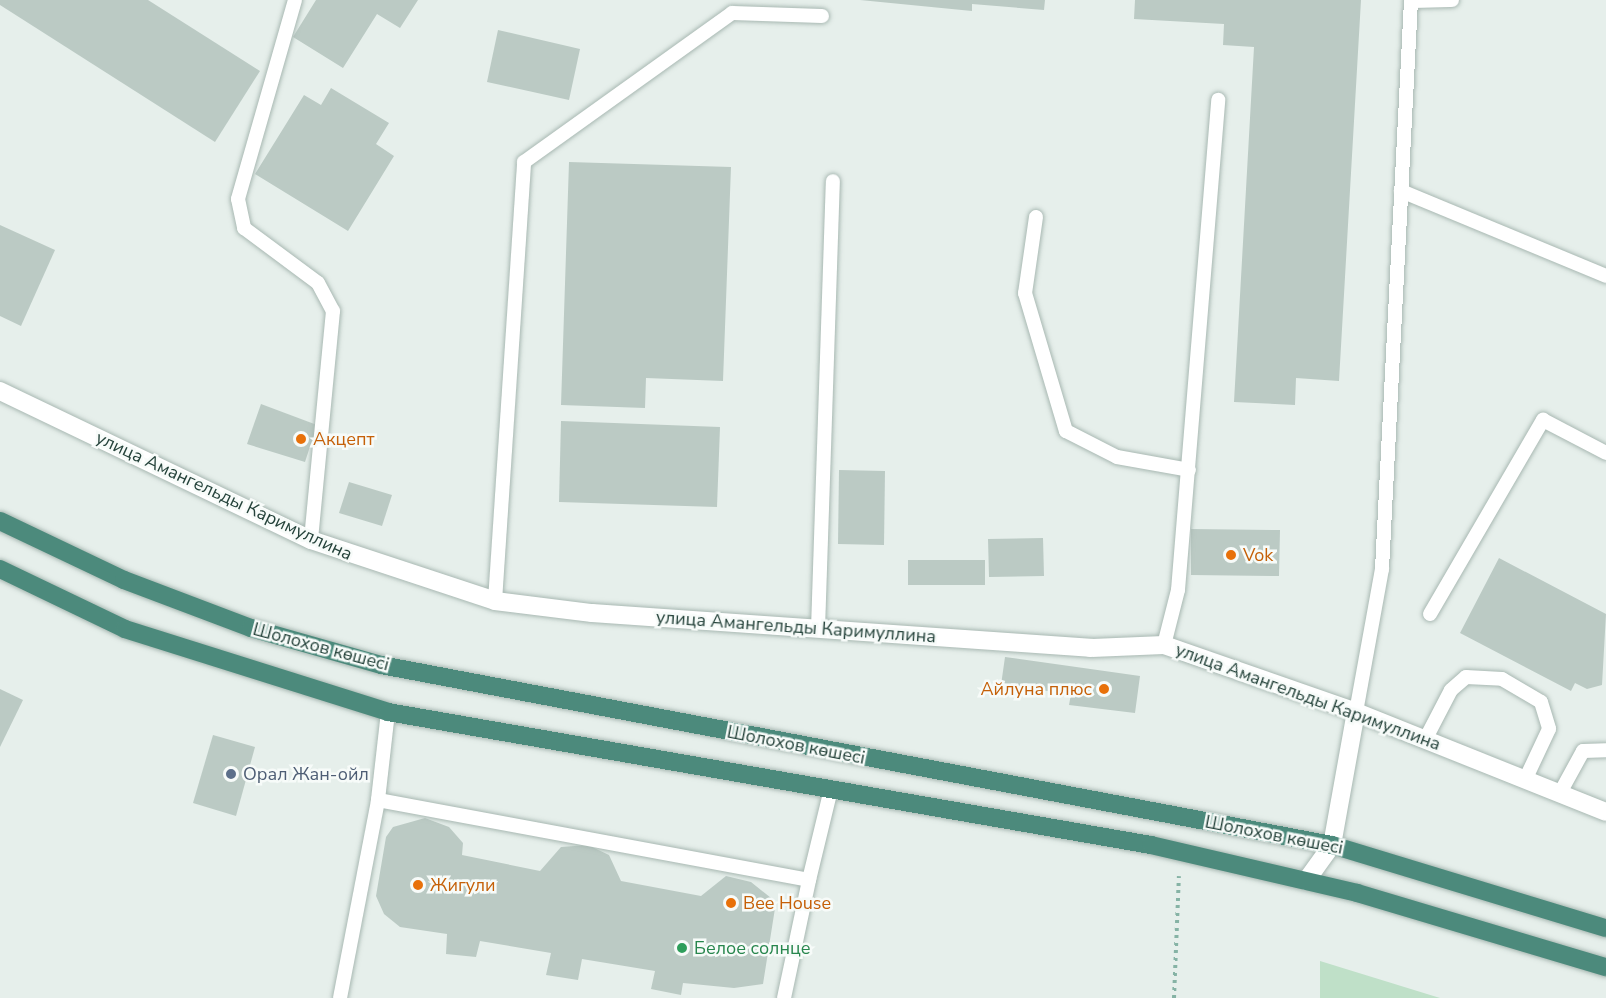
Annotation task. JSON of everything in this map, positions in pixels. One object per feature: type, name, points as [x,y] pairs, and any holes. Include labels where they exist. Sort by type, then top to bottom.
[{"type":"highway","name":"Шолохов көшесі","points":[[0,521],[124,580],[251,628],[381,665],[1332,845],[1606,928]]},
{"type":"highway","name":"Шолохов көшесі","points":[[0,569],[125,629],[388,712],[830,793],[1179,852],[1306,881],[1606,967]]},
{"type":"street","name":"улица Амангельды Каримуллина","points":[[0,391],[310,540],[495,601],[818,629],[1090,648],[1164,645],[1356,712],[1606,812]]},
{"type":"street","points":[[1306,881],[1332,845],[1356,712]]},
{"type":"lane","points":[[295,0],[238,199],[244,228],[318,283],[333,311],[310,540]]},
{"type":"lane","points":[[1356,712],[1382,569],[1411,1],[1452,0]]},
{"type":"lane","points":[[495,601],[524,162],[732,13],[822,16]]},
{"type":"lane","points":[[1164,645],[1178,590],[1218,100]]},
{"type":"lane","points":[[818,629],[833,181]]},
{"type":"lane","points":[[1401,191],[1606,276]]},
{"type":"lane","points":[[1036,218],[1025,293],[1066,431],[1117,457],[1189,470]]},
{"type":"lane","points":[[1430,614],[1544,420],[1606,453]]},
{"type":"lane","points":[[1425,740],[1451,690],[1466,678],[1502,680],[1541,702],[1549,729],[1525,780]]},
{"type":"lane","points":[[340,998],[378,800],[388,712]]},
{"type":"lane","points":[[1560,793],[1583,751],[1606,750]]},
{"type":"lane","points":[[784,998],[830,793]]},
{"type":"lane","points":[[378,800],[809,880]]},
{"type":"path","points":[[1174,998],[1179,852]]},
{"type":"green space","points":[[1320,961],[1440,998],[1320,998]]},
{"type":"building","points":[[0,0],[148,0],[260,71],[215,142],[0,5]]},
{"type":"building","points":[[316,0],[418,0],[400,28],[377,14],[343,68],[293,37]]},
{"type":"building","points":[[860,0],[1045,0],[1044,10],[972,4],[972,11]]},
{"type":"building","points":[[1135,0],[1361,0],[1339,381],[1296,378],[1295,405],[1234,402],[1254,47],[1223,45],[1224,24],[1134,19]]},
{"type":"building","points":[[498,30],[580,49],[569,100],[487,82]]},
{"type":"building","points":[[331,88],[389,123],[376,144],[394,156],[348,231],[255,174],[304,95],[321,105]]},
{"type":"building","points":[[569,162],[731,167],[723,381],[646,378],[645,408],[561,405]]},
{"type":"building","points":[[0,225],[55,250],[21,326],[0,316]]},
{"type":"building","points":[[261,404],[317,425],[305,462],[247,444]]},
{"type":"building","points":[[561,421],[720,427],[717,507],[559,502]]},
{"type":"building","points":[[839,470],[885,471],[884,545],[838,544]]},
{"type":"building","points":[[349,482],[392,495],[382,526],[339,513]]},
{"type":"building","points":[[1191,529],[1280,530],[1279,576],[1191,575]]},
{"type":"building","points":[[1043,538],[1044,576],[989,577],[988,539]]},
{"type":"building","points":[[1499,558],[1606,614],[1602,685],[1587,689],[1575,683],[1571,691],[1460,633]]},
{"type":"building","points":[[908,560],[985,560],[985,585],[908,585]]},
{"type":"building","points":[[1005,657],[1140,676],[1135,713],[1069,705],[1071,694],[1001,685]]},
{"type":"building","points":[[0,689],[23,700],[0,747]]},
{"type":"building","points":[[213,735],[255,747],[236,816],[193,803]]},
{"type":"building","name":"Белое солнце","points":[[425,818],[449,827],[463,843],[462,855],[540,871],[561,847],[588,845],[609,855],[621,881],[701,896],[726,876],[751,882],[776,902],[763,984],[734,988],[683,983],[681,995],[651,989],[655,971],[582,959],[578,980],[546,975],[551,953],[480,941],[476,957],[446,954],[447,934],[400,927],[384,914],[376,896],[386,837],[393,827]]},
{"type":"place","name":"Акцепт","points":[[301,439]]},
{"type":"place","name":"Vok","points":[[1231,555]]},
{"type":"place","name":"Айлуна плюс","points":[[1104,689]]},
{"type":"place","name":"Орал Жан-ойл","points":[[231,774]]},
{"type":"place","name":"Жигули","points":[[418,885]]},
{"type":"place","name":"Bee House","points":[[731,903]]},
{"type":"place","name":"Белое солнце","points":[[682,948]]}]
